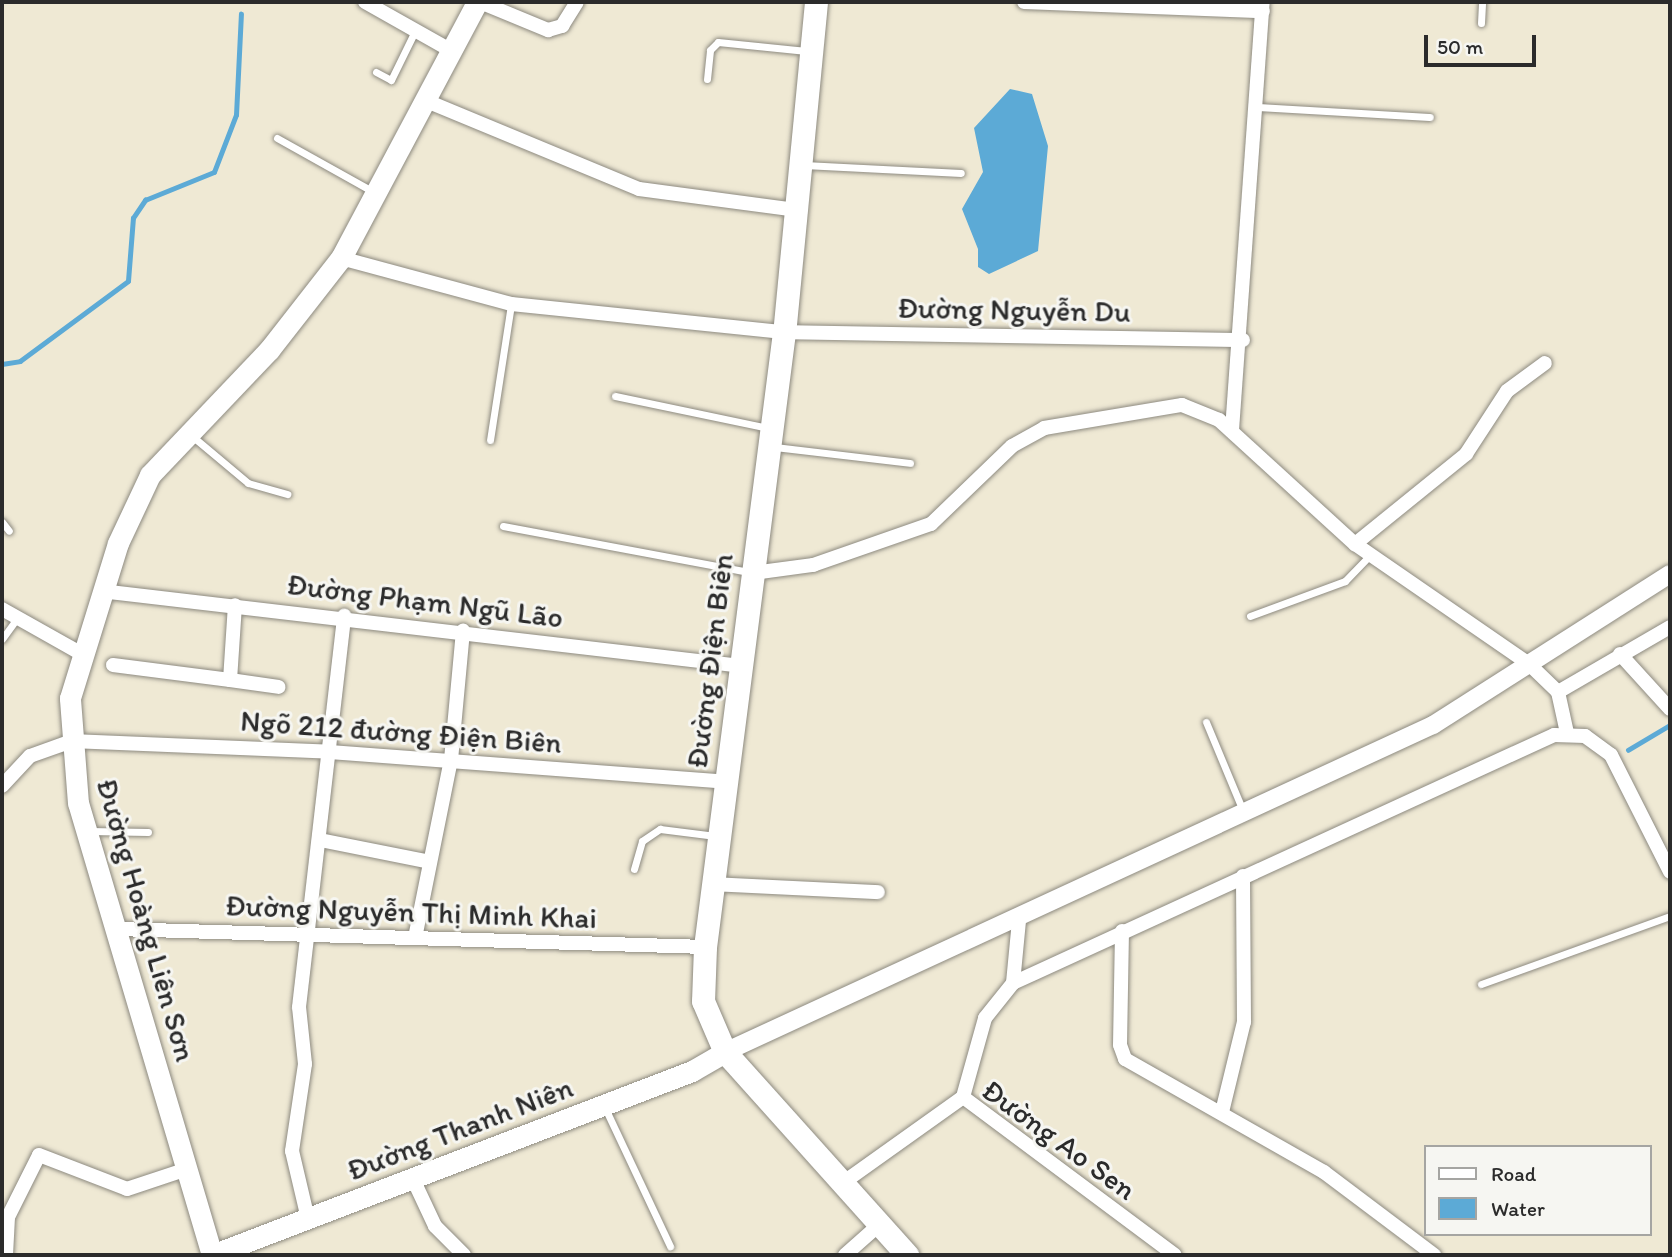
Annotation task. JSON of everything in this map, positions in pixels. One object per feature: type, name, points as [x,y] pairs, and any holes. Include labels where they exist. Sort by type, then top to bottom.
[{"type":"main road","name":"Đường Hoàng Liên Sơn","points":[[212,1255],[87,831],[72,741],[70,698],[102,590],[145,485],[187,430],[269,350],[341,258],[429,102],[478,2]]},
{"type":"main road","name":"Đường Điện Biên","points":[[816,2],[785,332],[705,947],[703,1001],[726,1052],[907,1255]]},
{"type":"main road","name":"Đường Thanh Niên","points":[[212,1255],[604,1105],[726,1052]]},
{"type":"street","points":[[365,2],[453,51]]},
{"type":"street","points":[[478,2],[548,30],[562,26],[578,2]]},
{"type":"street","points":[[1024,2],[1263,6],[1243,340],[1232,430]]},
{"type":"street","points":[[429,102],[639,189],[796,210]]},
{"type":"street","name":"Đường Nguyễn Du","points":[[341,258],[511,304],[785,332],[1243,340]]},
{"type":"street","points":[[1355,544],[1466,453],[1507,391],[1545,363]]},
{"type":"street","points":[[753,573],[813,565],[931,524],[1012,446],[1044,428],[1171,405],[1206,412],[1232,430],[1355,544],[1529,664],[1558,691],[1567,733]]},
{"type":"street","points":[[726,1052],[1019,921],[1433,725],[1670,574]]},
{"type":"street","name":"Đường Phạm Ngũ Lão","points":[[102,590],[344,616],[741,666]]},
{"type":"street","points":[[230,680],[235,605]]},
{"type":"street","points":[[2,609],[82,654]]},
{"type":"street","points":[[309,1219],[292,1151],[304,1080],[299,1007],[310,935],[344,616]]},
{"type":"street","points":[[1558,691],[1670,627]]},
{"type":"street","points":[[415,938],[452,760],[463,631]]},
{"type":"street","points":[[1620,654],[1670,709]]},
{"type":"street","points":[[113,664],[279,687]]},
{"type":"street","points":[[962,1097],[985,1018],[1013,983],[1243,876],[1567,733],[1585,736],[1611,755],[1669,865]]},
{"type":"street","points":[[2,786],[30,756],[72,741]]},
{"type":"street","name":"Ngõ 212 đường Điện Biên","points":[[72,741],[330,752],[726,782]]},
{"type":"street","points":[[320,840],[430,862]]},
{"type":"street","points":[[1222,1112],[1244,1022],[1243,876]]},
{"type":"street","points":[[713,884],[878,892]]},
{"type":"street","points":[[1013,983],[1019,921]]},
{"type":"street","name":"Đường Nguyễn Thị Minh Khai","points":[[117,929],[705,947]]},
{"type":"street","points":[[1122,931],[1120,1045],[1125,1059],[1324,1172],[1434,1255]]},
{"type":"street","name":"Đường Ao Sen","points":[[844,1182],[962,1097],[1175,1255]]},
{"type":"street","points":[[6,1255],[9,1217],[39,1155],[127,1189],[187,1169]]},
{"type":"street","points":[[413,1179],[435,1226],[464,1255]]},
{"type":"street","points":[[845,1255],[880,1224]]},
{"type":"lane","points":[[1481,23],[1482,2]]},
{"type":"lane","points":[[376,72],[391,80],[415,31]]},
{"type":"lane","points":[[707,79],[710,50],[718,42],[812,52]]},
{"type":"lane","points":[[1257,107],[1430,117]]},
{"type":"lane","points":[[277,138],[376,194]]},
{"type":"lane","points":[[801,165],[961,173]]},
{"type":"lane","points":[[490,440],[511,304]]},
{"type":"lane","points":[[615,396],[771,438],[910,463]]},
{"type":"lane","points":[[187,430],[248,484],[287,494]]},
{"type":"lane","points":[[2,522],[9,531]]},
{"type":"lane","points":[[503,526],[753,573]]},
{"type":"lane","points":[[1251,616],[1345,581],[1370,555]]},
{"type":"lane","points":[[2,639],[17,618]]},
{"type":"lane","points":[[1206,722],[1245,814]]},
{"type":"lane","points":[[635,869],[642,841],[660,829],[720,836]]},
{"type":"lane","points":[[87,831],[148,832]]},
{"type":"lane","points":[[1481,984],[1670,916]]},
{"type":"lane","points":[[604,1105],[670,1246]]},
{"type":"water","points":[[1010,89],[1032,94],[1048,146],[1038,251],[989,274],[978,267],[978,249],[962,209],[983,172],[974,128]]},
{"type":"waterway","points":[[2,364],[20,361],[128,281],[133,218],[145,200],[214,172],[236,115],[241,14]]},
{"type":"waterway","points":[[1628,750],[1670,725]]}]
